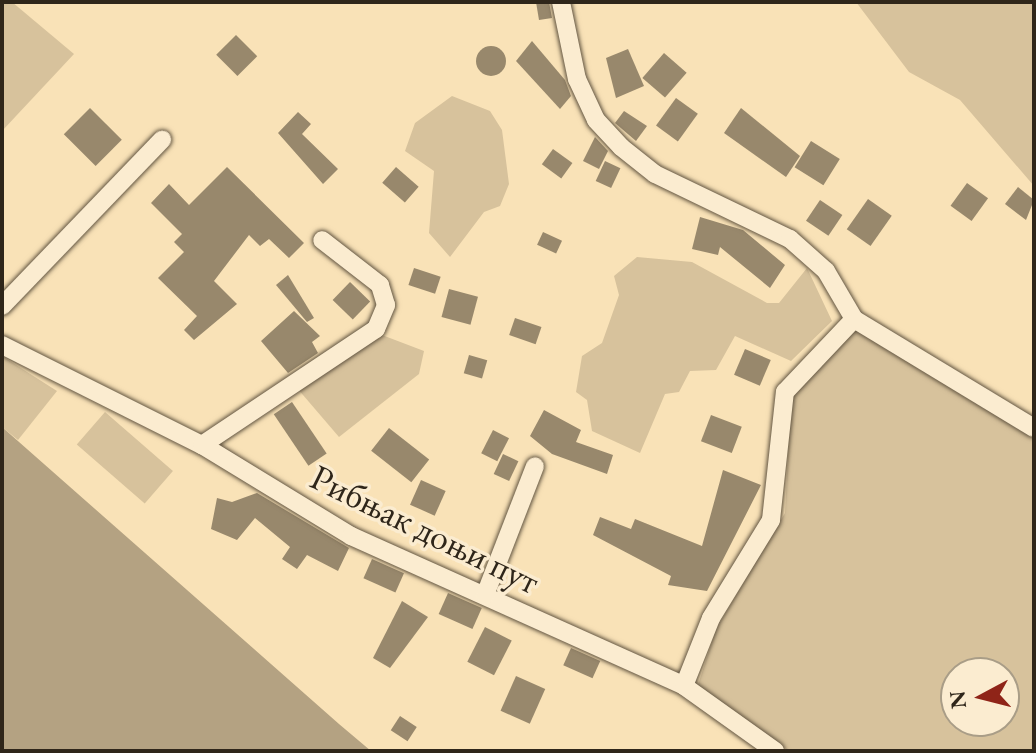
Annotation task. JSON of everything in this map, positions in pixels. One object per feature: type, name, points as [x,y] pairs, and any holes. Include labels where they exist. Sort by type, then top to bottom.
[{"type":"street","points":[[561,2],[577,79],[596,120],[621,147],[655,174],[790,239],[826,271],[854,319],[1034,428]]},
{"type":"street","points":[[2,306],[162,140]]},
{"type":"street","points":[[202,445],[376,329],[386,305],[380,285],[322,240]]},
{"type":"street","points":[[684,686],[711,618],[771,520],[785,392],[854,319]]},
{"type":"street","name":"Рибњак доњи пут","points":[[2,345],[202,445],[351,536],[684,686],[775,751]]},
{"type":"street","points":[[485,595],[535,466]]},
{"type":"shaded area","points":[[2,2],[12,2],[74,54],[2,131]]},
{"type":"shaded area","points":[[856,2],[1034,2],[1034,186],[960,100],[909,72]]},
{"type":"shaded area","points":[[452,96],[490,111],[502,130],[509,184],[500,206],[484,212],[450,257],[429,233],[434,171],[405,151],[415,123]]},
{"type":"shaded area","points":[[637,257],[692,262],[767,303],[779,303],[807,268],[832,321],[791,361],[735,336],[716,370],[690,371],[679,392],[665,394],[640,453],[592,431],[587,400],[576,392],[582,356],[602,343],[619,295],[614,276]]},
{"type":"shaded area","points":[[855,328],[1034,435],[1034,751],[789,751],[698,685],[716,629],[785,513],[791,396]]},
{"type":"shaded area","points":[[382,335],[424,351],[419,374],[339,437],[297,388]]},
{"type":"shaded area","points":[[2,356],[57,391],[18,440],[2,427]]},
{"type":"shaded area","points":[[105,412],[173,471],[145,503],[77,444]]},
{"type":"shaded area","points":[[2,427],[339,724],[371,751],[2,751]]},
{"type":"building","points":[[536,2],[549,2],[552,18],[539,20]]},
{"type":"building","points":[[236,35],[257,56],[237,76],[216,55]]},
{"type":"building","points":[[532,41],[565,80],[571,96],[560,109],[516,61]]},
{"type":"building","points":[[491,46],[502,50],[506,61],[502,72],[491,76],[480,72],[476,61],[480,50]]},
{"type":"building","points":[[628,49],[644,86],[616,98],[606,58]]},
{"type":"building","points":[[664,53],[687,73],[665,98],[642,78]]},
{"type":"building","points":[[676,98],[698,114],[678,141],[656,126]]},
{"type":"building","points":[[90,108],[122,140],[96,166],[64,134]]},
{"type":"building","points":[[741,108],[800,156],[786,177],[724,133]]},
{"type":"building","points":[[624,111],[647,126],[636,141],[615,123]]},
{"type":"building","points":[[298,112],[311,124],[302,134],[338,169],[323,184],[278,133]]},
{"type":"building","points":[[595,137],[608,151],[599,169],[583,161]]},
{"type":"building","points":[[811,141],[840,159],[823,185],[795,167]]},
{"type":"building","points":[[553,149],[572,163],[561,178],[542,164]]},
{"type":"building","points":[[605,161],[620,168],[611,188],[596,181]]},
{"type":"building","points":[[227,167],[304,243],[289,258],[269,239],[260,246],[249,235],[214,281],[237,304],[194,340],[184,330],[197,316],[158,278],[184,252],[174,242],[182,234],[151,203],[169,184],[189,205]]},
{"type":"building","points":[[396,167],[419,187],[405,203],[382,183]]},
{"type":"building","points":[[967,183],[988,198],[972,221],[951,206]]},
{"type":"building","points":[[1018,187],[1034,200],[1026,220],[1005,204]]},
{"type":"building","points":[[868,199],[892,216],[871,246],[847,229]]},
{"type":"building","points":[[820,200],[842,215],[828,236],[806,221]]},
{"type":"building","points":[[700,217],[743,230],[785,265],[770,288],[720,247],[718,255],[692,249]]},
{"type":"building","points":[[543,232],[562,241],[556,254],[537,245]]},
{"type":"building","points":[[414,268],[441,277],[435,294],[408,285]]},
{"type":"building","points":[[288,275],[314,318],[307,322],[276,285]]},
{"type":"building","points":[[350,282],[370,301],[353,319],[333,300]]},
{"type":"building","points":[[449,289],[478,297],[470,325],[441,317]]},
{"type":"building","points":[[294,311],[320,336],[312,342],[318,353],[288,373],[261,341]]},
{"type":"building","points":[[515,318],[541,327],[536,344],[509,335]]},
{"type":"building","points":[[745,349],[771,360],[760,386],[734,375]]},
{"type":"building","points":[[469,355],[487,360],[482,379],[464,373]]},
{"type":"building","points":[[292,402],[327,453],[308,466],[274,414]]},
{"type":"building","points":[[544,410],[581,430],[576,442],[613,455],[607,474],[552,454],[530,436]]},
{"type":"building","points":[[711,415],[742,427],[732,453],[701,441]]},
{"type":"building","points":[[389,428],[429,459],[411,482],[371,451]]},
{"type":"building","points":[[493,430],[509,438],[497,461],[481,453]]},
{"type":"building","points":[[503,454],[518,461],[509,481],[494,474]]},
{"type":"building","points":[[723,470],[761,485],[707,591],[668,585],[671,576],[593,535],[600,517],[631,529],[635,519],[702,546]]},
{"type":"building","points":[[421,480],[446,491],[435,516],[410,505]]},
{"type":"building","points":[[257,493],[349,548],[338,571],[307,555],[297,569],[282,559],[290,547],[255,518],[237,540],[211,529],[217,498],[232,502]]},
{"type":"building","points":[[372,559],[404,573],[395,592],[363,578]]},
{"type":"building","points":[[448,593],[482,608],[472,629],[439,614]]},
{"type":"building","points":[[402,601],[428,617],[390,668],[373,658]]},
{"type":"building","points":[[485,627],[512,641],[494,675],[467,662]]},
{"type":"building","points":[[571,648],[600,661],[593,678],[563,665]]},
{"type":"building","points":[[516,676],[545,689],[530,724],[501,711]]},
{"type":"building","points":[[400,716],[417,727],[408,741],[391,730]]}]
